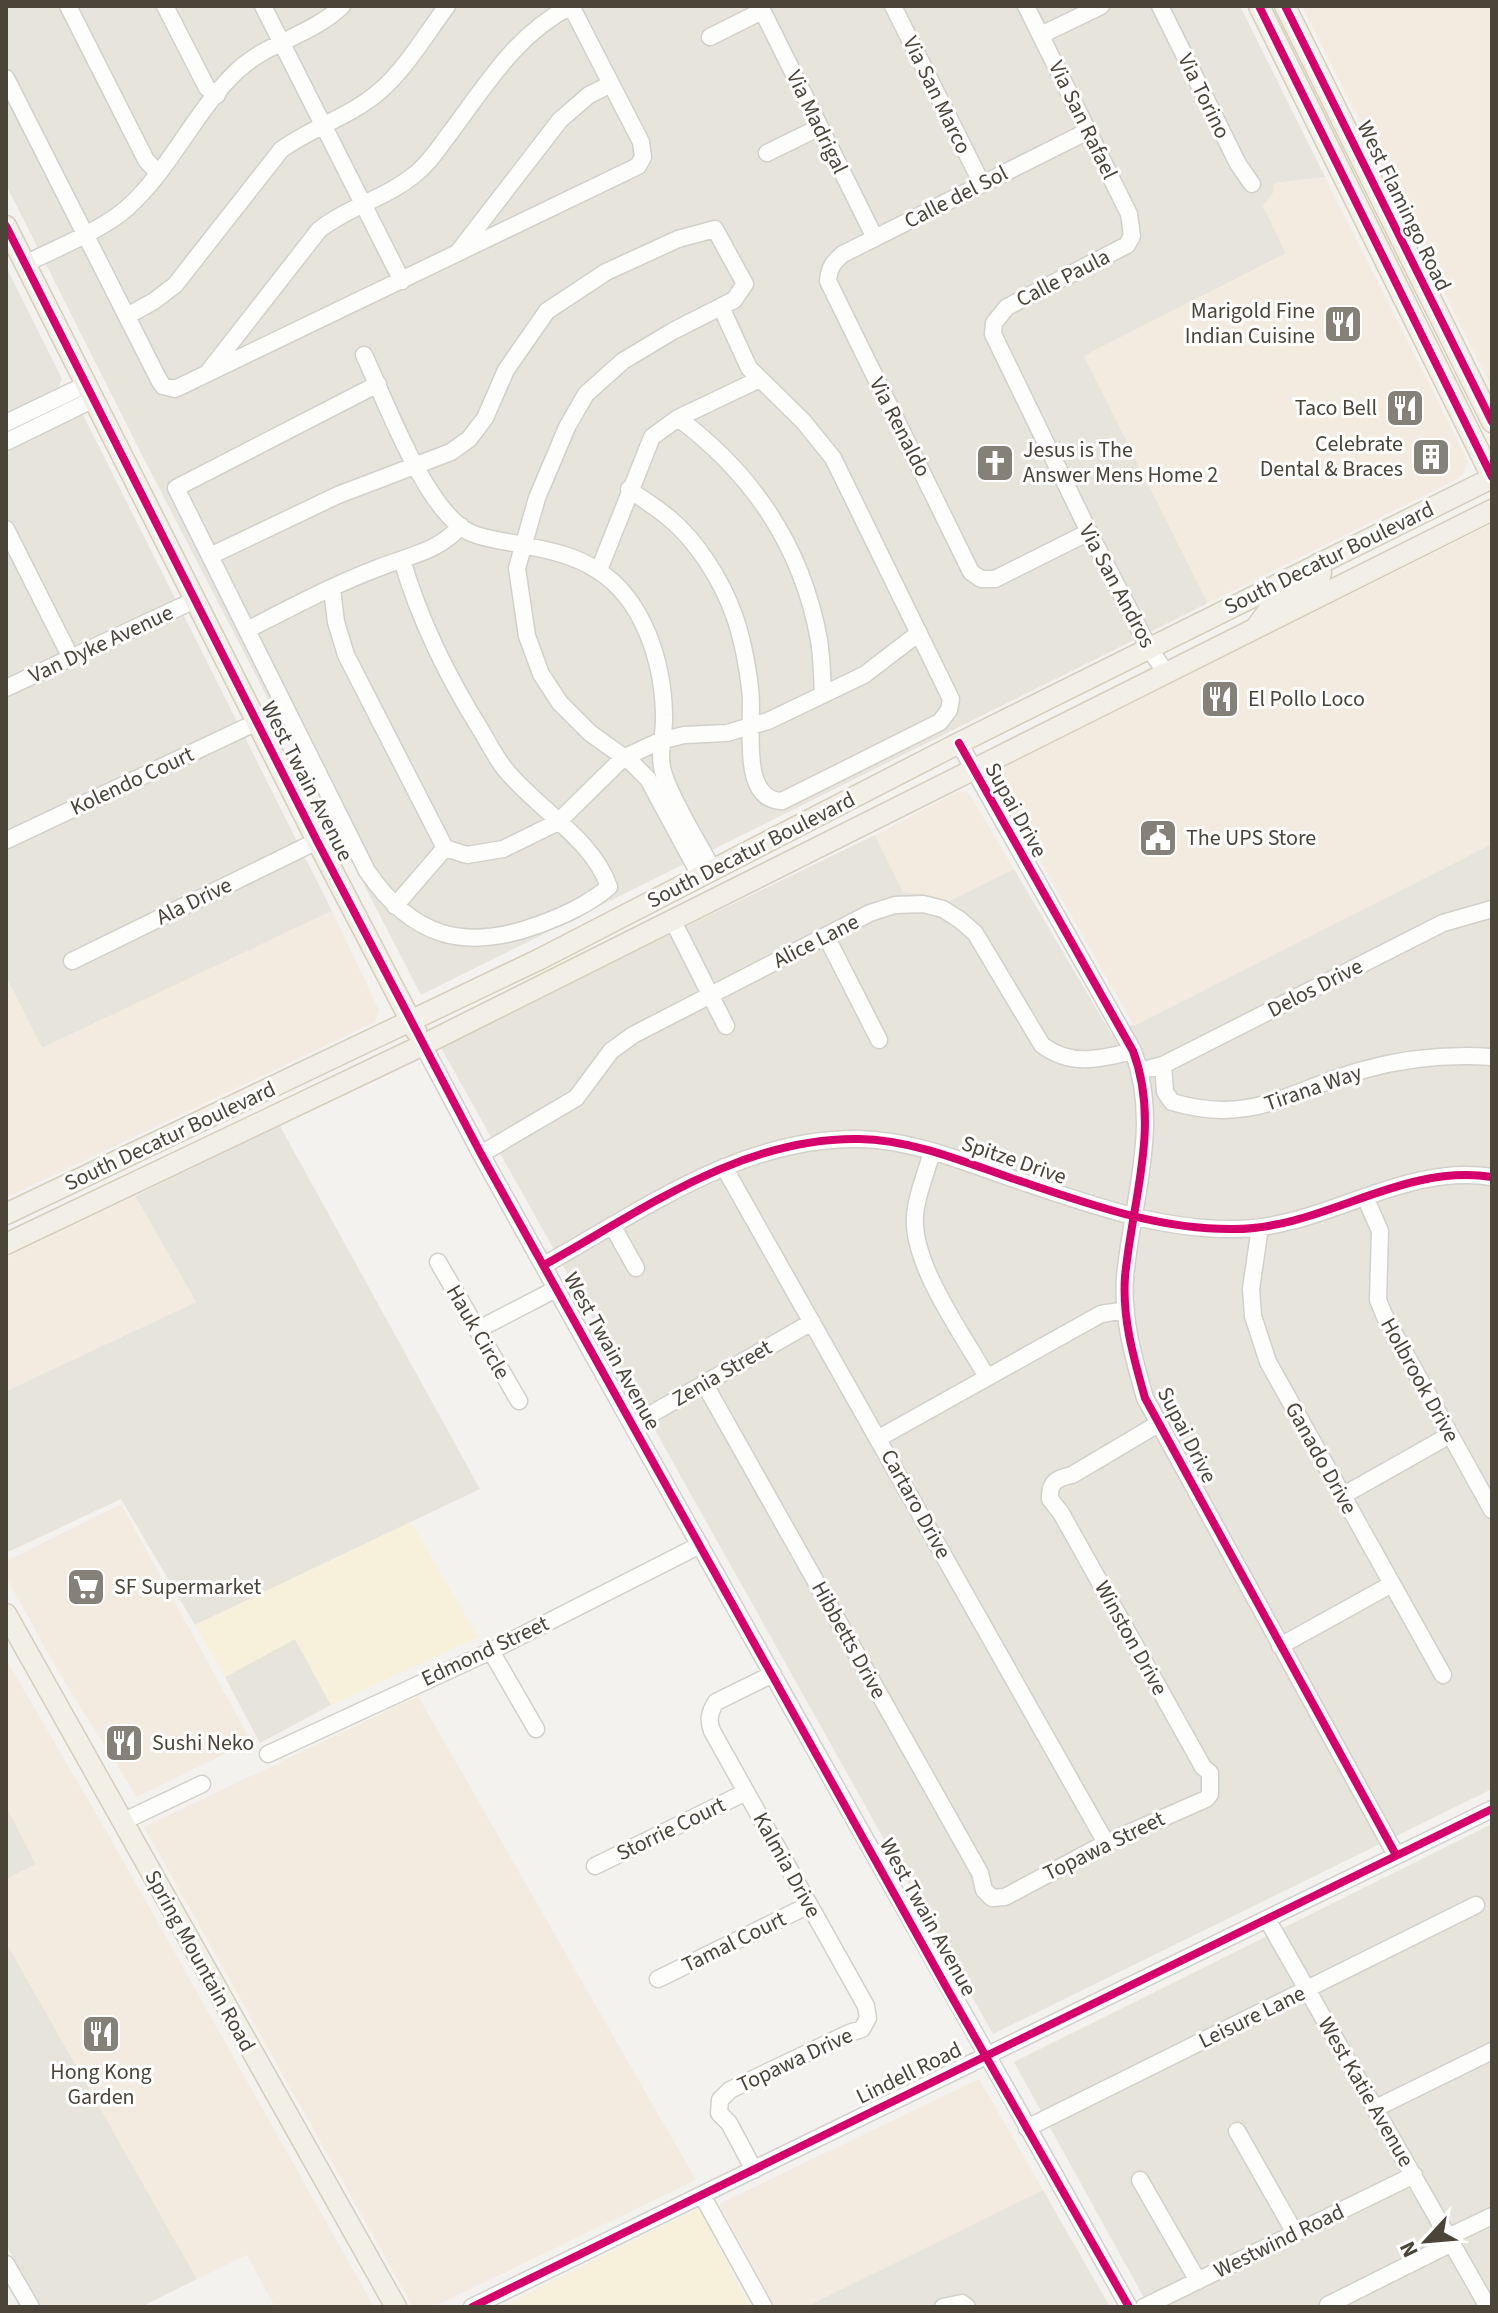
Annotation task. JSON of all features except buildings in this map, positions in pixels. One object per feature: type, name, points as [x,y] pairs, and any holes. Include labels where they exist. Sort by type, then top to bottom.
[{"type":"main road","name":"West Flamingo Road","points":[[1259,6],[1492,478]]},
{"type":"main road","name":"West Flamingo Road","points":[[1285,6],[1492,422]]},
{"type":"main road","points":[[1278,44],[1288,45],[1295,51],[1313,88],[1341,118]]},
{"type":"main road","points":[[1340,170],[1361,186],[1375,208],[1385,207]]},
{"type":"main road","points":[[1368,225],[1384,231],[1403,269],[1421,281]]},
{"type":"main road","name":"West Twain Avenue","points":[[6,226],[423,1045]]},
{"type":"main road","name":"South Decatur Boulevard","points":[[6,1214],[411,1021],[959,743],[1492,478]]},
{"type":"main road","name":"South Decatur Boulevard","points":[[11,1242],[423,1045],[1492,510]]},
{"type":"main road","points":[[1255,629],[1273,604],[1319,579],[1318,564]]},
{"type":"main road","points":[[634,940],[645,920],[695,895],[706,883],[706,874]]},
{"type":"main road","points":[[207,1148],[209,1134],[252,1113],[283,1081]]},
{"type":"main road","points":[[130,1185],[142,1165],[165,1153],[164,1138]]},
{"type":"main road","points":[[11,1242],[37,1215],[95,1186],[97,1180],[93,1172]]},
{"type":"main road","name":"Spring Mountain Road","points":[[6,1614],[396,2307]]},
{"type":"street","points":[[68,6],[146,160],[157,172]]},
{"type":"street","points":[[165,6],[207,88],[217,95]]},
{"type":"street","points":[[263,6],[402,281]]},
{"type":"street","points":[[25,264],[129,207],[241,68],[320,23],[342,6]]},
{"type":"street","points":[[127,316],[175,285],[271,160],[291,142],[367,101],[387,84],[447,6]]},
{"type":"street","points":[[6,78],[163,386],[175,389],[207,375],[632,169],[641,162],[644,150],[641,142],[571,6],[542,22],[520,41],[414,176],[319,230],[207,375]]},
{"type":"street","name":"Via San Marco","points":[[893,6],[982,184]]},
{"type":"street","name":"Via San Rafael","points":[[1026,6],[1129,214],[1132,236]]},
{"type":"street","points":[[1041,35],[1101,6]]},
{"type":"street","name":"Via Torino","points":[[1160,6],[1238,164],[1252,184]]},
{"type":"street","points":[[710,37],[761,8]]},
{"type":"street","name":"Via Madrigal","points":[[761,8],[875,238]]},
{"type":"street","points":[[455,255],[560,120],[589,95],[611,84]]},
{"type":"street","points":[[767,153],[820,127]]},
{"type":"street","name":"Calle del Sol","points":[[829,270],[843,254],[1088,131]]},
{"type":"street","points":[[500,198],[508,215],[519,224]]},
{"type":"street","points":[[210,556],[338,495],[416,467],[451,452],[469,439],[485,418],[506,370],[547,311],[606,272],[678,239],[715,229],[745,284],[734,300],[623,361],[586,394],[567,427],[537,498],[522,545],[517,568],[527,636],[541,674],[560,703],[580,723],[648,779],[696,868],[706,874],[709,863],[664,774],[660,741],[665,717],[659,668],[647,628],[622,593],[599,570],[562,553],[522,545],[469,532],[444,513],[416,467],[364,355]]},
{"type":"street","name":"Calle Paula","points":[[994,323],[1007,307],[1127,245],[1132,236]]},
{"type":"street","name":"Via Renaldo","points":[[829,270],[831,292],[971,572],[981,579],[995,579],[1089,532]]},
{"type":"street","points":[[629,489],[671,519],[707,561],[734,614],[751,690],[750,751],[754,774],[763,795],[771,801],[782,801],[940,722],[949,710],[951,699],[833,458],[803,421],[749,368],[721,307]]},
{"type":"street","points":[[251,317],[256,334],[271,344]]},
{"type":"street","name":"Via San Andros","points":[[994,323],[996,344],[1089,532],[1149,648],[1166,673]]},
{"type":"street","points":[[599,570],[652,437],[678,418],[760,379]]},
{"type":"street","points":[[378,384],[176,488],[367,871],[395,906],[409,918],[436,931],[464,938],[486,939],[507,936],[587,905],[609,887],[603,870],[589,851],[504,768],[443,667],[402,560]]},
{"type":"street","points":[[6,423],[89,392]]},
{"type":"street","points":[[6,442],[89,392]]},
{"type":"street","points":[[678,418],[704,438],[749,482],[774,516],[795,560],[810,603],[820,641],[823,695]]},
{"type":"street","points":[[247,630],[332,589],[447,541],[461,526]]},
{"type":"street","points":[[6,529],[71,658]]},
{"type":"street","points":[[332,589],[336,622],[346,655],[445,848],[467,855],[503,849],[558,822],[623,758],[660,741],[684,735],[727,733],[768,721],[864,675],[919,633]]},
{"type":"street","name":"Van Dyke Avenue","points":[[6,688],[195,600]]},
{"type":"street","name":"Kolendo Court","points":[[7,840],[257,722]]},
{"type":"street","name":"Supai Drive","points":[[959,743],[1133,1051],[1146,1095],[1145,1126],[1125,1279],[1129,1342],[1145,1398],[1396,1855]]},
{"type":"street","name":"Ala Drive","points":[[72,961],[317,841]]},
{"type":"street","points":[[395,906],[445,848]]},
{"type":"street","name":"Alice Lane","points":[[481,1154],[576,1098],[593,1080],[611,1051],[633,1035],[870,913],[895,905],[923,904],[943,909],[975,933],[1042,1045],[1052,1053],[1074,1061],[1133,1051]]},
{"type":"street","name":"Delos Drive","points":[[1140,1074],[1157,1064],[1163,1069],[1443,923],[1492,909]]},
{"type":"street","points":[[673,921],[726,1026]]},
{"type":"street","points":[[826,936],[879,1040]]},
{"type":"street","name":"West Twain Avenue","points":[[423,1045],[632,1425],[1129,2307]]},
{"type":"street","name":"Tirana Way","points":[[1163,1069],[1165,1092],[1172,1102],[1198,1108],[1235,1110],[1269,1105],[1341,1076],[1396,1062],[1442,1056],[1492,1057]]},
{"type":"street","name":"Spitze Drive","points":[[544,1265],[724,1167],[761,1152],[824,1141],[862,1139],[932,1151],[1134,1217],[1171,1225],[1209,1228],[1260,1227],[1311,1217],[1422,1179],[1492,1177]]},
{"type":"street","points":[[932,1151],[914,1214],[915,1243],[923,1264],[987,1377]]},
{"type":"street","name":"Cartaro Drive","points":[[724,1167],[1106,1843]]},
{"type":"street","name":"Holbrook Drive","points":[[1365,1197],[1380,1231],[1378,1300],[1492,1510]]},
{"type":"street","points":[[613,1227],[636,1268]]},
{"type":"street","name":"Ganado Drive","points":[[1260,1227],[1251,1289],[1253,1316],[1268,1362],[1443,1675]]},
{"type":"street","name":"Hauk Circle","points":[[438,1262],[519,1401]]},
{"type":"street","points":[[477,1330],[556,1289]]},
{"type":"street","points":[[879,1438],[1101,1314],[1126,1310]]},
{"type":"street","name":"Zenia Street","points":[[632,1425],[812,1322]]},
{"type":"street","name":"Hibbetts Drive","points":[[704,1383],[980,1873],[984,1890],[992,1898]]},
{"type":"street","name":"Winston Drive","points":[[1158,1424],[1072,1475],[1059,1478],[1051,1488],[1050,1499],[1061,1513],[1203,1767],[1210,1773],[1212,1788]]},
{"type":"street","points":[[1342,1496],[1450,1435]]},
{"type":"street","name":"Edmond Street","points":[[268,1754],[491,1651],[700,1545]]},
{"type":"street","points":[[1280,1646],[1392,1584]]},
{"type":"street","points":[[491,1651],[536,1729]]},
{"type":"street","name":"Kalmia Drive","points":[[773,1674],[716,1702],[709,1721],[866,2006],[868,2018]]},
{"type":"street","points":[[122,1822],[202,1784]]},
{"type":"street","name":"Topawa Street","points":[[992,1898],[1005,1897],[1106,1843],[1206,1799],[1212,1788]]},
{"type":"street","name":"Storrie Court","points":[[595,1866],[746,1792]]},
{"type":"street","name":"Lindell Road","points":[[472,2307],[1492,1809]]},
{"type":"street","name":"Tamal Court","points":[[658,1979],[809,1905]]},
{"type":"street","name":"Leisure Lane","points":[[1027,2128],[1476,1905]]},
{"type":"street","name":"West Katie Avenue","points":[[1267,1919],[1488,2307]]},
{"type":"street","name":"Topawa Drive","points":[[754,2170],[729,2123],[719,2113],[720,2100],[730,2090],[862,2029],[868,2018]]},
{"type":"street","points":[[1376,2108],[1492,2051]]},
{"type":"street","points":[[1237,2131],[1295,2233]]},
{"type":"street","name":"Westwind Road","points":[[1144,2307],[1414,2175]]},
{"type":"street","points":[[1140,2180],[1198,2281]]},
{"type":"street","points":[[702,2195],[764,2307]]},
{"type":"street","points":[[1328,2305],[1492,2216]]},
{"type":"street","points":[[6,2264],[31,2307]]},
{"type":"street","points":[[943,2307],[964,2305]]},
{"type":"shaded area","points":[[6,6],[1240,6],[1325,177],[1275,183],[1274,192],[1263,206],[1287,253],[1084,356],[1208,603],[421,995],[6,185]]},
{"type":"shaded area","points":[[1302,6],[1492,6],[1492,388]]},
{"type":"shaded area","points":[[1325,177],[1468,461],[1464,473],[1454,481],[1208,603],[1084,356],[1286,254],[1263,206],[1274,192],[1275,183]]},
{"type":"shaded area","points":[[6,267],[62,379],[55,394],[6,417]]},
{"type":"shaded area","points":[[81,411],[332,911],[42,1048],[6,977],[6,448]]},
{"type":"shaded area","points":[[1492,524],[1492,844],[1134,1026],[999,789],[995,776],[998,770]]},
{"type":"shaded area","points":[[959,791],[968,793],[972,798],[1014,869],[949,901],[903,892],[875,835]]},
{"type":"shaded area","points":[[875,835],[904,892],[949,901],[1014,869],[1112,1035],[1492,844],[1492,1789],[993,2034],[440,1046]]},
{"type":"shaded area","points":[[332,911],[379,1010],[375,1022],[6,1198],[6,977],[42,1048]]},
{"type":"shaded area","points":[[280,1126],[480,1489],[195,1625],[121,1499],[6,1553],[6,1391],[196,1302],[135,1196]]},
{"type":"shaded area","points":[[135,1196],[196,1302],[6,1391],[6,1258]]},
{"type":"shaded area","points":[[121,1504],[251,1741],[137,1797],[59,1673],[6,1577],[6,1561]]},
{"type":"shaded area","points":[[295,1639],[331,1705],[260,1743],[225,1677]]},
{"type":"shaded area","points":[[6,1659],[374,2307],[275,2307],[247,2255],[197,2279],[6,1942],[6,1879],[36,1864],[6,1806]]},
{"type":"shaded area","points":[[418,1696],[696,2180],[433,2307],[413,2307],[144,1827]]},
{"type":"shaded area","points":[[6,1806],[36,1864],[6,1879]]},
{"type":"shaded area","points":[[1492,1824],[1492,2307],[1149,2307],[1014,2062]]},
{"type":"shaded area","points":[[6,1942],[197,2279],[141,2307],[41,2307],[6,2245]]},
{"type":"shaded area","points":[[979,2079],[1043,2190],[806,2307],[775,2307],[719,2204]]},
{"type":"shaded area","points":[[1043,2190],[1110,2307],[806,2307],[911,2254]]},
{"type":"sand","points":[[411,1522],[478,1637],[331,1705],[295,1639],[225,1677],[195,1625]]},
{"type":"sand","points":[[699,2208],[750,2307],[502,2307]]},
{"type":"cycle path","points":[[1259,6],[1492,477]]},
{"type":"cycle path","points":[[1285,6],[1492,422]]},
{"type":"cycle path","points":[[6,226],[317,841],[481,1154],[949,1992],[1129,2307]]},
{"type":"cycle path","points":[[959,743],[1133,1051],[1141,1079],[1145,1135],[1125,1277],[1125,1308],[1145,1398],[1396,1855]]},
{"type":"cycle path","points":[[544,1265],[656,1200],[734,1163],[774,1150],[816,1142],[859,1139],[917,1147],[1121,1213],[1205,1228],[1267,1226],[1299,1219],[1426,1179],[1458,1175],[1492,1177]]},
{"type":"cycle path","points":[[472,2307],[1492,1809]]},
{"type":"place","name":"Marigold Fine Indian Cuisine","points":[[1343,324]]},
{"type":"place","name":"Taco Bell","points":[[1405,408]]},
{"type":"place","name":"Celebrate Dental & Braces","points":[[1431,457]]},
{"type":"place","name":"Jesus is The Answer Mens Home 2","points":[[995,463]]},
{"type":"place","name":"El Pollo Loco","points":[[1220,699]]},
{"type":"place","name":"The UPS Store","points":[[1158,838]]},
{"type":"place","name":"SF Supermarket","points":[[86,1587]]},
{"type":"place","name":"Sushi Neko","points":[[124,1743]]},
{"type":"place","name":"Hong Kong Garden","points":[[101,2034]]}]
